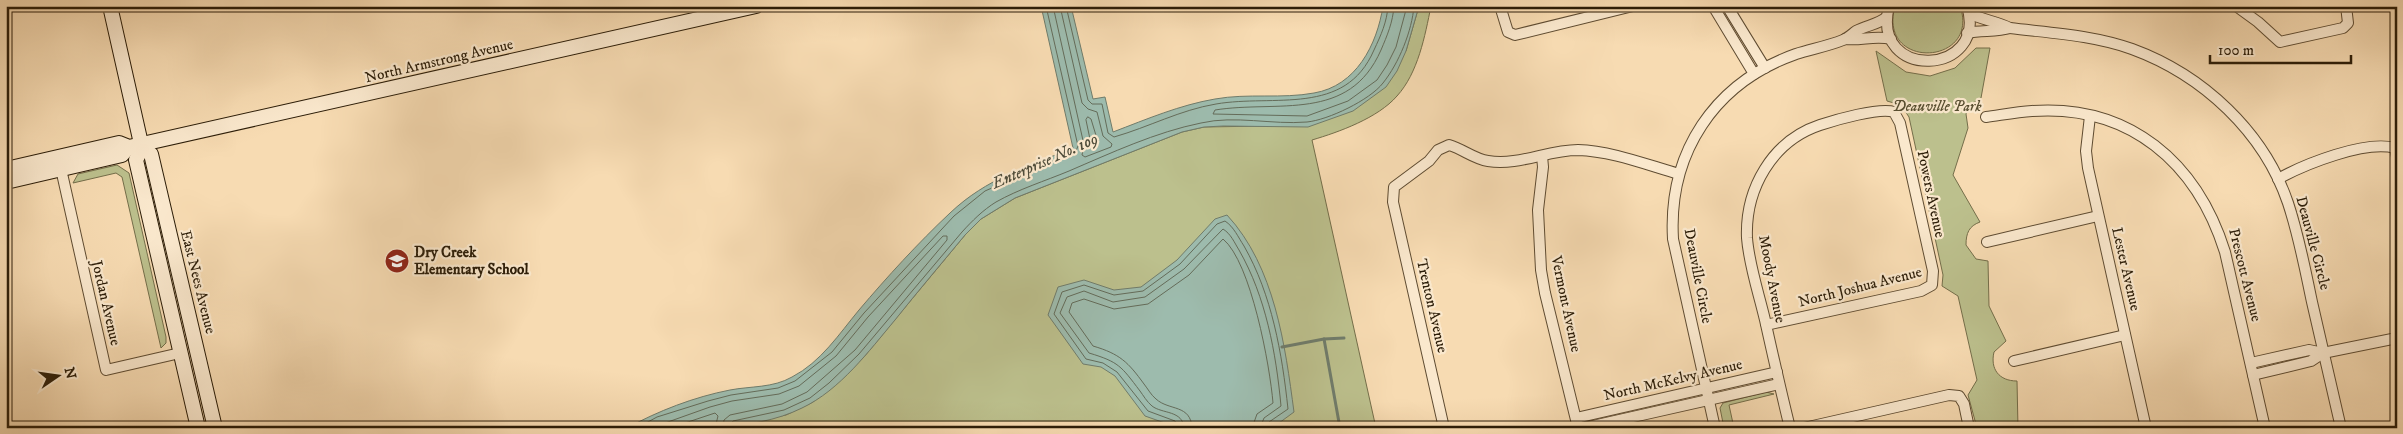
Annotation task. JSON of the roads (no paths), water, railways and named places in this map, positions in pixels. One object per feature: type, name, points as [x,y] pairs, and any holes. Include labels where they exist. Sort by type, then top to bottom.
[{"type":"street","name":"East Nees Avenue","points":[[110,6],[138,146],[136,160],[198,428]]},
{"type":"street","name":"North Armstrong Avenue","points":[[6,182],[122,155],[138,146],[756,6]]},
{"type":"street","points":[[1500,6],[1508,32],[1516,35],[1633,6]]},
{"type":"street","points":[[1713,6],[1754,74]]},
{"type":"street","points":[[1727,6],[1765,68]]},
{"type":"street","points":[[2236,6],[2258,22],[2280,42],[2343,28],[2348,23],[2346,6]]},
{"type":"street","points":[[1888,12],[1891,39],[1901,52],[1912,59],[1925,62],[1938,61],[1950,56],[1959,48],[1967,33],[1968,10]]},
{"type":"street","name":"Deauville Circle","points":[[1968,10],[1980,19],[1997,22],[2010,28],[2102,41],[2160,61],[2186,76],[2224,105],[2264,154],[2288,202],[2298,237],[2341,428]]},
{"type":"street","name":"Deauville Circle","points":[[1715,428],[1673,239],[1672,216],[1679,174],[1698,131],[1714,108],[1754,74],[1795,55],[1845,39],[1857,30],[1876,24],[1888,12]]},
{"type":"street","name":"Deauville Circle","points":[[1967,33],[1980,31],[1997,32],[2010,28]]},
{"type":"street","name":"Deauville Circle","points":[[1845,39],[1859,40],[1878,37],[1891,39]]},
{"type":"street","name":"Moody Avenue","points":[[1790,428],[1749,253],[1749,208],[1761,173],[1786,144],[1804,131],[1827,122],[1884,110],[1894,112]]},
{"type":"street","name":"Prescott Avenue","points":[[1986,117],[2033,111],[2090,116],[2130,129],[2169,156],[2201,195],[2216,224],[2225,252],[2265,428]]},
{"type":"street","name":"Powers Avenue","points":[[1894,112],[1900,123],[1933,271],[1932,285]]},
{"type":"street","name":"Lester Avenue","points":[[2090,116],[2086,151],[2098,216],[2146,428]]},
{"type":"street","name":"North Armstrong Avenue","points":[[6,169],[119,143],[138,146]]},
{"type":"street","name":"Trenton Avenue","points":[[1444,428],[1393,202],[1394,186],[1423,166],[1443,146],[1449,145],[1486,161],[1515,162],[1542,156]]},
{"type":"street","points":[[2278,179],[2304,165],[2325,157],[2385,145],[2396,152]]},
{"type":"street","name":"East Nees Avenue","points":[[138,146],[151,154],[215,428]]},
{"type":"street","points":[[1542,156],[1563,151],[1592,151],[1679,174]]},
{"type":"street","name":"Vermont Avenue","points":[[1542,156],[1543,167],[1538,210],[1541,270],[1577,423]]},
{"type":"street","name":"Jordan Avenue","points":[[61,169],[106,370],[180,353]]},
{"type":"street","points":[[1987,242],[2098,216]]},
{"type":"street","name":"North Joshua Avenue","points":[[1766,325],[1922,291],[1932,285]]},
{"type":"street","points":[[2014,361],[2125,335]]},
{"type":"street","points":[[2253,375],[2311,361],[2323,353],[2397,338]]},
{"type":"street","points":[[2251,363],[2309,350],[2323,353]]},
{"type":"street","points":[[180,353],[199,398],[206,428]]},
{"type":"street","name":"North McKelvy Avenue","points":[[1577,423],[1706,388],[1777,372]]},
{"type":"street","name":"North McKelvy Avenue","points":[[1584,428],[1779,384]]},
{"type":"street","points":[[1804,428],[1950,395],[1959,396],[1964,404],[1969,428]]},
{"type":"water","name":"Enterprise No. 109","points":[[1041,6],[1071,6],[1093,99],[1105,97],[1113,132],[1151,117],[1215,99],[1240,96],[1302,95],[1329,89],[1353,73],[1370,49],[1376,35],[1383,6],[1419,6],[1406,51],[1397,71],[1386,87],[1353,111],[1308,127],[1223,126],[1204,127],[1182,132],[1015,198],[981,219],[965,235],[853,369],[829,391],[802,408],[761,422],[739,425],[693,428],[627,428],[664,410],[690,401],[730,390],[785,381],[802,371],[821,356],[915,248],[964,201],[1008,174],[1073,148]]},
{"type":"water","points":[[1227,215],[1243,236],[1256,258],[1267,283],[1282,334],[1294,412],[1279,423],[1265,428],[1179,428],[1145,416],[1115,376],[1101,367],[1083,364],[1048,315],[1058,287],[1084,280],[1114,290],[1141,287],[1177,260],[1215,219]]},
{"type":"waterway","points":[[1282,347],[1324,339],[1344,338]]},
{"type":"waterway","points":[[1324,339],[1340,428]]},
{"type":"place","name":"Dry Creek Elementary School","points":[[397,261]]},
{"type":"park label","name":"Deauville Park","points":[[1937,106]]}]
